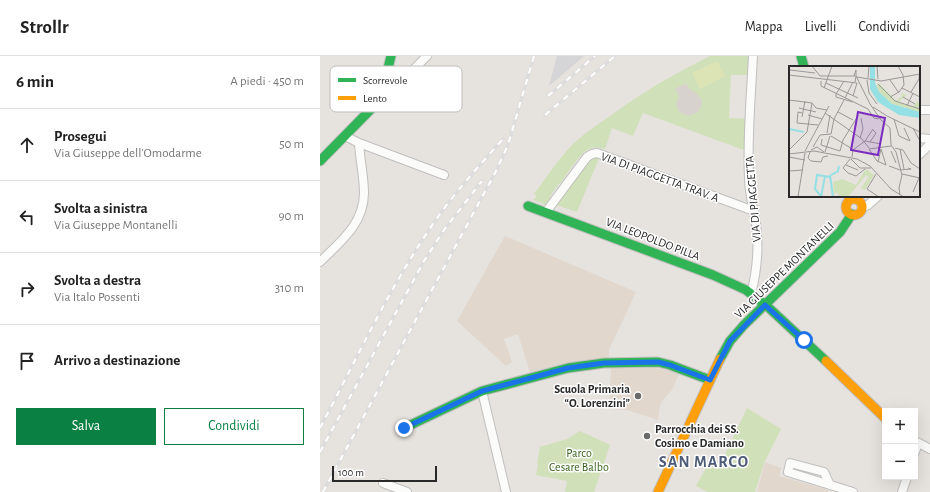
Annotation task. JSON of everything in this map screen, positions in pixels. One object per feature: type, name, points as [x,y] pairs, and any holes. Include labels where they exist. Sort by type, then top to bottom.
[{"type":"street","points":[[389,66],[391,56]]},
{"type":"street","points":[[417,66],[427,56]]},
{"type":"street","name":"VIA DI PIAGGETTA","points":[[752,294],[756,275],[757,242],[749,183],[748,156],[753,56]]},
{"type":"street","points":[[801,56],[804,66]]},
{"type":"street","points":[[320,161],[368,112]]},
{"type":"street","points":[[345,136],[359,143],[444,175]]},
{"type":"street","points":[[320,262],[349,233],[357,222],[361,212],[364,191],[359,143]]},
{"type":"street","points":[[920,154],[930,144]]},
{"type":"street","name":"VIA DI PIAGGETTA TRAV. A","points":[[546,212],[588,157],[597,153],[754,211]]},
{"type":"street","points":[[862,208],[861,203],[857,200],[846,199],[846,210],[852,214],[858,214],[862,208],[877,197]]},
{"type":"street","name":"VIA LEOPOLDO PILLA","points":[[528,206],[713,275],[742,288],[765,305],[837,371],[882,415]]},
{"type":"street","name":"VIA GIUSEPPE MONTANELLI","points":[[658,492],[710,380],[730,341],[840,232],[852,214]]},
{"type":"street","points":[[404,428],[482,391],[568,368],[604,363],[664,363],[710,380]]},
{"type":"street","points":[[482,391],[506,492]]},
{"type":"street","points":[[918,443],[930,449]]},
{"type":"street","points":[[830,485],[824,472],[790,463],[788,472],[830,485],[853,492]]},
{"type":"street","points":[[902,492],[906,480]]},
{"type":"street","points":[[383,483],[406,492]]},
{"type":"shaded area","points":[[557,56],[584,56],[549,86]]},
{"type":"shaded area","points":[[686,83],[690,90],[695,92],[702,100],[702,104],[698,112],[690,116],[679,112],[676,104],[679,96],[675,89]]},
{"type":"shaded area","points":[[505,236],[636,292],[609,350],[609,359],[566,363],[530,372],[518,334],[504,339],[512,362],[506,366],[457,321]]},
{"type":"shaded area","name":"Scuola Primaria “O. Lorenzini”","points":[[611,368],[664,369],[679,374],[672,390],[662,401],[658,420],[627,410],[609,409]]},
{"type":"shaded area","points":[[765,462],[781,468],[779,476],[828,490],[828,492],[757,492]]},
{"type":"green space","points":[[710,56],[751,56],[750,75],[731,75],[729,118],[747,119],[746,150],[643,113],[633,136],[612,128],[605,149],[592,148],[583,153],[550,196],[551,198],[546,205],[533,200],[537,196],[534,194],[558,161],[583,135],[648,90]]},
{"type":"green space","points":[[717,61],[725,76],[700,89],[692,73]]},
{"type":"green space","points":[[599,158],[577,212],[556,205],[589,160]]},
{"type":"green space","points":[[747,408],[781,429],[765,461],[755,492],[708,492],[696,486],[707,466],[718,469]]},
{"type":"green space","name":"Parco Cesare Balbo","points":[[580,431],[610,445],[594,492],[565,492],[567,481],[536,475],[540,447],[567,439]]},
{"type":"railway","points":[[323,492],[495,173],[508,145],[534,56]]},
{"type":"railway","points":[[548,96],[595,56]]},
{"type":"railway","points":[[545,115],[615,56]]},
{"type":"railway","points":[[320,428],[374,323],[403,271],[435,221],[468,179],[503,139]]},
{"type":"railway","points":[[320,452],[424,261],[444,230],[482,181]]},
{"type":"traffic: fast","points":[[389,66],[391,56]]},
{"type":"traffic: fast","points":[[801,56],[804,66]]},
{"type":"traffic: fast","points":[[320,161],[368,112]]},
{"type":"traffic: fast","points":[[528,206],[713,275],[746,290],[769,308],[826,361]]},
{"type":"traffic: fast","points":[[720,359],[730,341],[744,325],[840,232],[852,214]]},
{"type":"traffic: fast","points":[[404,428],[482,391],[568,368],[604,363],[658,362],[710,380]]},
{"type":"traffic: slow","points":[[854,199],[861,204],[862,207],[857,214],[854,215],[847,210],[846,207],[851,200],[854,199]]},
{"type":"traffic: slow","points":[[658,492],[720,359]]},
{"type":"traffic: slow","points":[[826,361],[882,415]]},
{"type":"place","name":"Scuola Primaria “O. Lorenzini”","points":[[638,396]]},
{"type":"place","name":"Parrocchia dei SS. Cosimo e Damiano","points":[[647,436]]},
{"type":"district","name":"SAN MARCO","points":[[704,462]]},
{"type":"route","points":[[404,428],[482,391],[568,368],[604,363],[658,362],[710,380],[730,341],[765,305],[804,340]]}]
